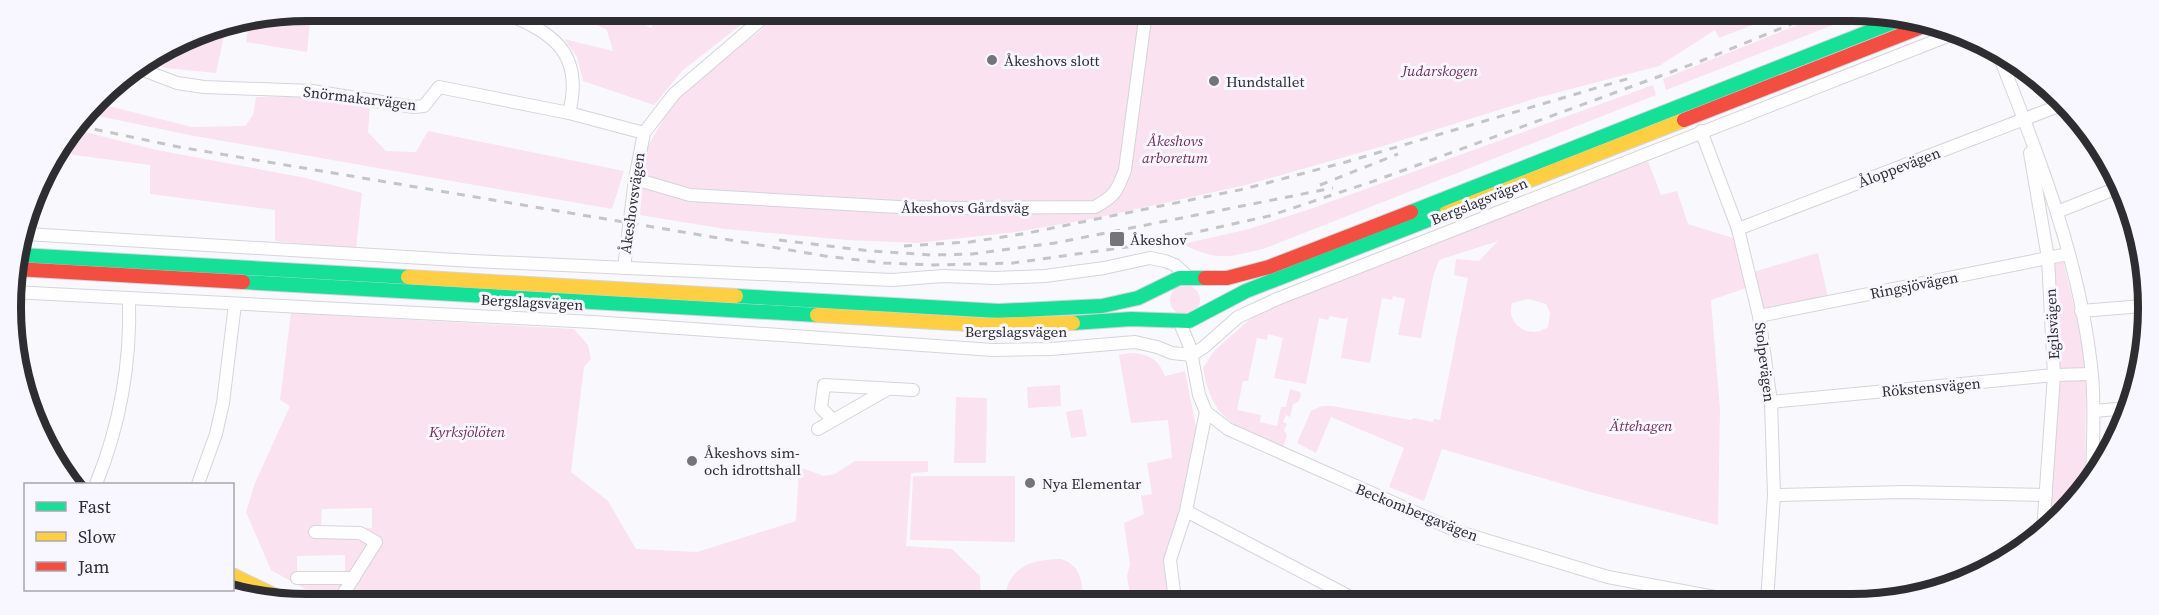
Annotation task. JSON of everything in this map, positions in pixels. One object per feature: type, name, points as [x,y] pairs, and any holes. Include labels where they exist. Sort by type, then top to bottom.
[{"type":"main road","name":"Bergslagsvägen","points":[[26,255],[999,310],[1102,306],[1138,298],[1168,284],[1192,278],[1230,277],[1269,267],[1890,23]]},
{"type":"main road","name":"Bergslagsvägen","points":[[23,269],[986,325],[1047,325],[1131,319],[1189,321],[1246,291],[1916,29]]},
{"type":"main road","points":[[1192,278],[1203,288],[1206,295],[1205,306],[1199,316]]},
{"type":"main road","points":[[1168,284],[1162,294],[1163,306],[1177,321]]},
{"type":"main road","points":[[234,575],[268,592]]},
{"type":"street","points":[[526,21],[554,40],[565,55],[571,69],[573,99],[569,113]]},
{"type":"street","name":"Åkeshovsvägen","points":[[624,268],[635,179],[644,133],[674,94],[759,21]]},
{"type":"street","name":"Åkeshovs Gårdsväg","points":[[635,179],[690,195],[907,207],[1095,207],[1111,199],[1117,191],[1125,170],[1145,21]]},
{"type":"street","name":"Bergslagsvägen","points":[[22,294],[593,322],[993,351],[1135,342],[1172,353],[1191,351],[1204,347],[1238,318],[1277,298],[1946,37]]},
{"type":"street","name":"Egilsvägen","points":[[2002,63],[2057,212],[2081,311],[2094,411],[2092,463]]},
{"type":"street","name":"Snörmakarvägen","points":[[146,71],[177,82],[204,87],[312,92],[414,107],[424,106],[439,87],[569,113],[644,133]]},
{"type":"street","name":"Åloppevägen","points":[[1738,229],[2056,107]]},
{"type":"street","name":"Egilsvägen","points":[[2024,119],[2048,258],[2055,375],[2044,519]]},
{"type":"street","name":"Stolpevägen","points":[[1701,131],[1738,229],[1759,316],[1771,402],[1774,495],[1768,594]]},
{"type":"street","points":[[2057,212],[2112,190]]},
{"type":"street","points":[[31,234],[624,268],[892,280],[943,276],[996,278],[1045,276],[1104,268],[1150,258],[1176,265],[1192,278]]},
{"type":"street","name":"Ringsjövägen","points":[[1759,316],[2068,254]]},
{"type":"street","points":[[1165,261],[1168,284]]},
{"type":"street","points":[[96,483],[116,429],[123,394],[127,367],[129,299]]},
{"type":"street","points":[[198,483],[216,434],[223,403],[235,304]]},
{"type":"street","points":[[2081,311],[2138,306]]},
{"type":"street","points":[[1191,351],[1199,316]]},
{"type":"street","points":[[1175,594],[1170,560],[1186,511],[1206,412],[1199,395],[1191,351],[1177,321]]},
{"type":"street","name":"Rökstensvägen","points":[[1771,402],[2055,375],[2091,374]]},
{"type":"street","points":[[833,420],[821,408],[824,385],[914,390]]},
{"type":"street","points":[[818,429],[889,389]]},
{"type":"street","points":[[2094,411],[2119,409]]},
{"type":"street","name":"Beckombergavägen","points":[[1206,412],[1228,429],[1458,532],[1608,577],[1698,594]]},
{"type":"street","points":[[1774,495],[1904,492],[2046,495]]},
{"type":"street","points":[[1186,511],[1345,594]]},
{"type":"street","points":[[315,532],[360,533],[376,542],[343,594]]},
{"type":"street","points":[[297,578],[354,578]]},
{"type":"green space","points":[[310,21],[307,52],[246,42],[249,28],[270,23]]},
{"type":"green space","points":[[589,21],[637,21],[651,28],[655,21],[746,21],[682,71],[654,105],[583,81],[577,57],[564,39],[613,51],[607,30]]},
{"type":"green space","points":[[771,21],[1763,21],[1719,38],[1715,30],[1659,66],[1540,97],[1380,147],[1246,185],[1096,218],[1016,232],[917,243],[847,240],[725,229],[640,215],[645,151],[670,108],[696,80]]},
{"type":"green space","points":[[1808,21],[1843,21],[1666,90],[1663,79]]},
{"type":"green space","points":[[225,33],[216,73],[165,68],[156,64],[198,43]]},
{"type":"green space","points":[[1653,85],[1656,95],[1263,249],[1214,256],[1183,244],[1249,229],[1313,208]]},
{"type":"green space","points":[[311,96],[370,105],[368,132],[386,151],[416,152],[428,131],[624,171],[612,209],[189,135],[95,115],[105,105],[192,127],[245,126],[253,115],[256,97]]},
{"type":"green space","points":[[82,131],[157,150],[306,178],[362,193],[356,249],[275,241],[275,210],[150,194],[150,165],[65,154]]},
{"type":"green space","name":"Ättehagen","points":[[1648,161],[1661,195],[1677,191],[1688,224],[1736,239],[1746,288],[1711,300],[1720,409],[1718,525],[1590,492],[1442,449],[1424,501],[1389,487],[1404,448],[1331,417],[1316,453],[1297,443],[1311,411],[1322,406],[1411,420],[1414,418],[1433,422],[1434,419],[1440,420],[1468,278],[1454,275],[1456,259],[1479,261],[1498,241],[1439,260],[1433,277],[1421,338],[1398,335],[1405,299],[1393,296],[1392,300],[1382,298],[1370,363],[1341,358],[1348,317],[1344,319],[1330,316],[1328,320],[1319,318],[1306,384],[1274,378],[1283,338],[1268,334],[1267,340],[1257,338],[1248,381],[1243,381],[1237,410],[1261,415],[1260,422],[1277,426],[1281,407],[1286,407],[1290,389],[1300,392],[1301,396],[1298,402],[1293,404],[1290,417],[1286,415],[1283,422],[1287,424],[1284,430],[1287,436],[1283,447],[1252,434],[1220,412],[1207,386],[1203,368],[1214,351],[1257,313]],"holes":[[[1528,299],[1546,304],[1550,313],[1548,327],[1542,330],[1535,332],[1524,330],[1515,323],[1511,314],[1512,303]]]},
{"type":"green space","points":[[1818,253],[1828,297],[1762,310],[1753,272]]},
{"type":"green space","points":[[2063,260],[2080,332],[2086,389],[2085,474],[2049,515],[2058,353],[2058,308],[2054,262]]},
{"type":"green space","points":[[1185,285],[1196,289],[1200,300],[1196,311],[1185,315],[1174,311],[1170,300],[1174,289]]},
{"type":"green space","name":"Kyrksjölöten","points":[[291,313],[574,329],[588,345],[591,359],[584,367],[571,472],[608,501],[636,549],[697,552],[796,521],[799,467],[824,476],[835,474],[855,461],[928,461],[928,472],[911,473],[906,546],[952,549],[980,576],[981,594],[314,594],[271,570],[246,512],[255,483],[290,406],[280,400]],"holes":[[[372,508],[372,528],[321,527],[322,509]],[[345,555],[345,572],[297,573],[297,556]]]},
{"type":"green space","points":[[1131,353],[1152,359],[1160,365],[1165,376],[1185,371],[1197,432],[1171,546],[1172,594],[1130,594],[1127,576],[1130,564],[1124,523],[1144,514],[1141,496],[1152,494],[1147,463],[1172,458],[1168,420],[1131,423],[1119,355]]},
{"type":"green space","points":[[1060,385],[1061,406],[1028,408],[1027,387]]},
{"type":"green space","points":[[956,397],[987,398],[986,463],[954,463]]},
{"type":"green space","points":[[1082,409],[1087,436],[1071,438],[1066,412]]},
{"type":"green space","points":[[913,476],[1015,476],[1015,542],[910,540]]},
{"type":"green space","points":[[1061,559],[1073,565],[1079,575],[1083,594],[1006,594],[1016,572],[1031,563]]},
{"type":"railway","points":[[85,127],[179,147],[825,256],[884,263],[933,265],[1013,263],[1134,246],[1269,216],[1377,180],[1701,61],[1799,21]]},
{"type":"railway","points":[[904,246],[970,242],[1028,233],[1244,189],[1346,162],[1630,78]]},
{"type":"railway","points":[[1320,185],[1398,154]]},
{"type":"railway","points":[[779,240],[870,251],[932,255],[972,254],[1055,243],[1333,188]]},
{"type":"traffic: fast","points":[[1411,212],[1890,23]]},
{"type":"traffic: fast","points":[[1073,323],[1131,319],[1189,321],[1246,291],[1446,213]]},
{"type":"traffic: fast","points":[[26,255],[408,277]]},
{"type":"traffic: fast","points":[[736,296],[999,311],[1102,306],[1138,298],[1179,278],[1205,278]]},
{"type":"traffic: fast","points":[[243,282],[817,315]]},
{"type":"traffic: slow","points":[[1446,213],[1684,120]]},
{"type":"traffic: slow","points":[[408,277],[736,296]]},
{"type":"traffic: slow","points":[[817,315],[986,325],[1073,323]]},
{"type":"traffic: slow","points":[[234,576],[265,591]]},
{"type":"traffic: jam","points":[[1684,120],[1916,29]]},
{"type":"traffic: jam","points":[[1205,278],[1227,278],[1269,267],[1411,212]]},
{"type":"traffic: jam","points":[[23,269],[243,282]]},
{"type":"place","name":"Åkeshovs slott","points":[[992,60]]},
{"type":"place","name":"Hundstallet","points":[[1214,81]]},
{"type":"place","name":"Åkeshov","points":[[1117,239]]},
{"type":"place","name":"Åkeshovs sim- och idrottshall","points":[[692,461]]},
{"type":"place","name":"Nya Elementar","points":[[1030,483]]},
{"type":"park label","name":"Judarskogen","points":[[1440,70]]},
{"type":"park label","name":"Åkeshovs arboretum","points":[[1175,148]]}]
